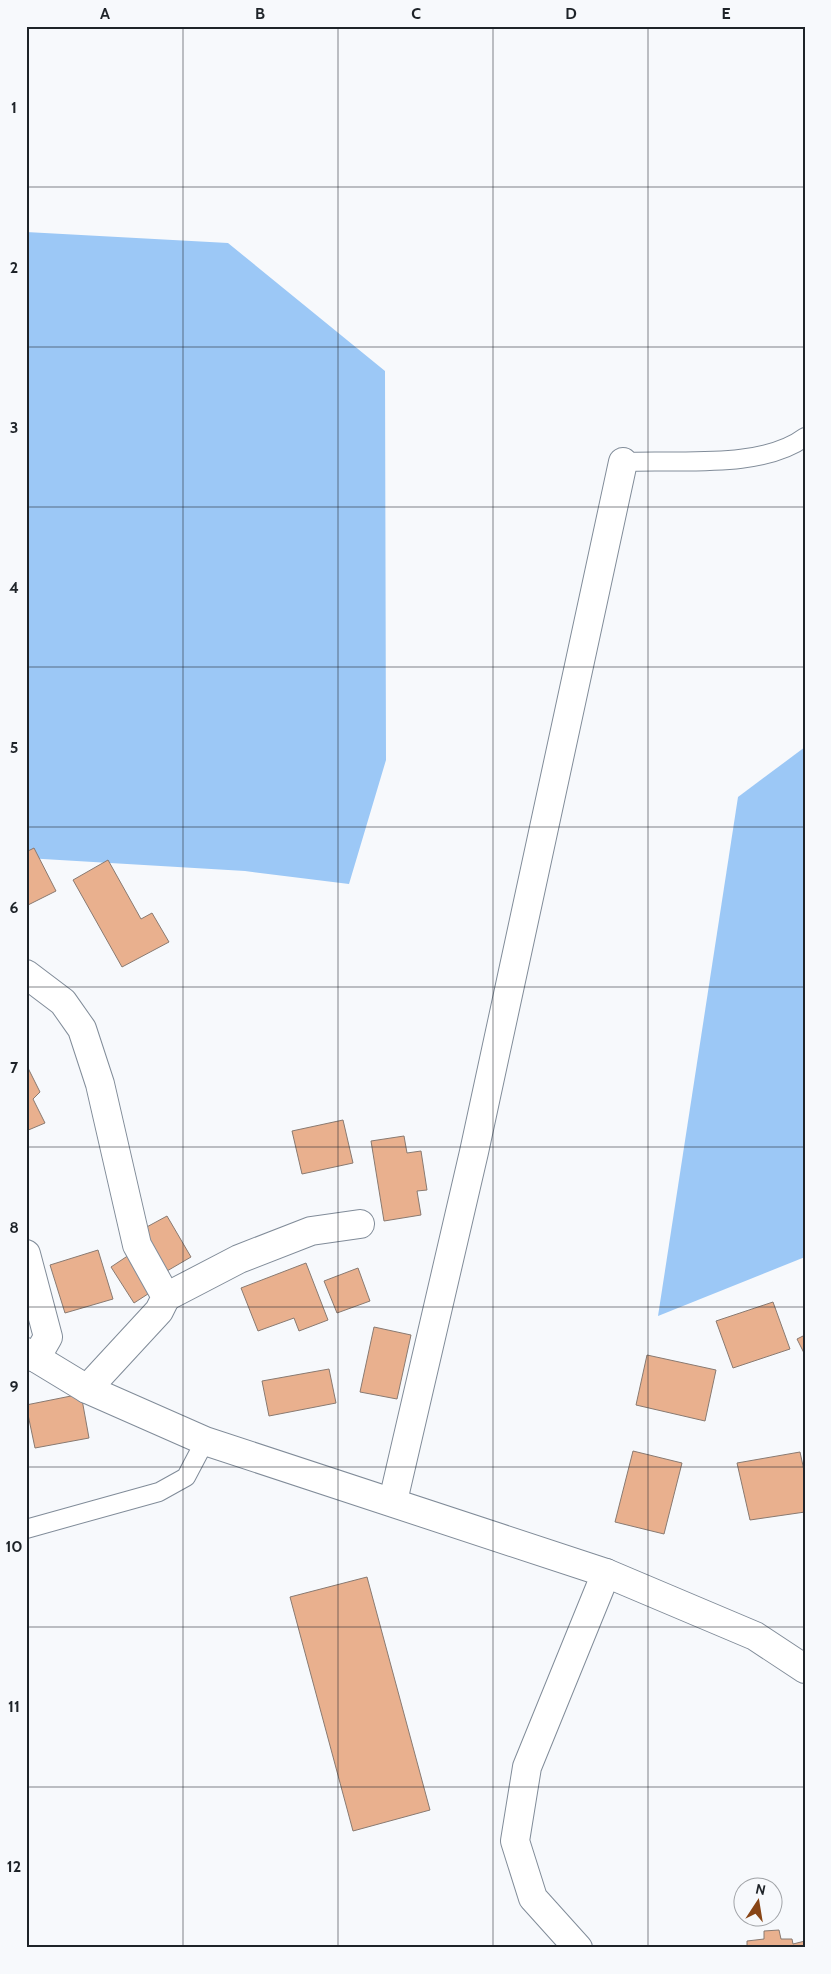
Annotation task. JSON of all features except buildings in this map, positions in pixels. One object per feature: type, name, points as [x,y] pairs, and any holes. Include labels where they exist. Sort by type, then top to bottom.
[{"type":"street","points":[[393,1501],[474,1152],[623,462]]},
{"type":"street","points":[[26,974],[63,1002],[82,1029],[100,1084],[137,1245],[166,1297]]},
{"type":"street","points":[[87,1389],[159,1311],[166,1297],[239,1259],[311,1231],[360,1224]]},
{"type":"street","points":[[26,1254],[48,1337],[31,1355],[87,1389],[205,1441],[606,1572],[754,1636],[805,1669]]},
{"type":"street","points":[[578,1948],[533,1898],[515,1841],[527,1768],[606,1572]]},
{"type":"lane","points":[[623,462],[733,461],[793,446],[805,437]]},
{"type":"lane","points":[[26,1529],[159,1492],[186,1477],[205,1441]]},
{"type":"shaded area","points":[[26,232],[228,243],[385,371],[386,760],[349,884],[245,871],[26,858]]},
{"type":"shaded area","points":[[805,747],[805,1257],[658,1316],[738,797]]}]
